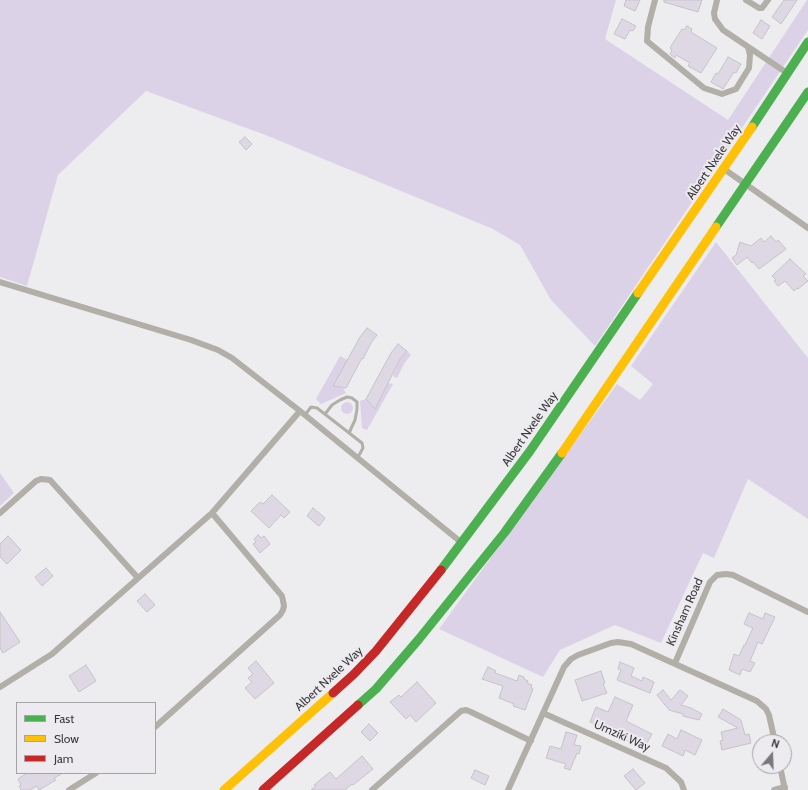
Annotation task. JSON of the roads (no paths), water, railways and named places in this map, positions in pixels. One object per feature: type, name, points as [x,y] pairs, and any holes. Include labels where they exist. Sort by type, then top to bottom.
[{"type":"main road","name":"Albert Nxele Way","points":[[224,790],[354,674],[376,651],[462,543],[530,451],[724,169],[808,42]]},
{"type":"main road","points":[[263,790],[376,689],[419,639],[505,532],[553,467],[808,92]]},
{"type":"street","points":[[655,0],[648,27],[647,41],[704,88],[722,94],[736,89],[749,68],[750,55],[748,47]]},
{"type":"street","points":[[717,0],[714,13],[715,19],[723,30],[787,73]]},
{"type":"street","points":[[746,0],[759,8],[762,8],[768,0]]},
{"type":"street","points":[[724,169],[807,225]]},
{"type":"street","points":[[0,282],[212,347],[232,358],[303,413],[462,543]]},
{"type":"street","points":[[0,687],[52,654],[212,513],[303,413]]},
{"type":"street","points":[[0,513],[36,481],[41,479],[50,480],[138,578]]},
{"type":"street","points":[[156,725],[280,615],[284,606],[282,596],[212,513]]},
{"type":"street","name":"Kinsham Road","points":[[674,663],[710,582],[716,575],[733,575],[808,612]]},
{"type":"street","points":[[508,790],[564,667],[571,659],[578,655],[618,642],[631,644],[757,701],[762,704],[769,715],[773,734]]},
{"type":"street","points":[[372,790],[461,711],[466,710],[471,712],[531,741]]},
{"type":"street","name":"Umziki Way","points":[[543,713],[666,768],[681,782],[684,790]]},
{"type":"street","points":[[69,790],[94,774]]},
{"type":"street","points":[[774,790],[785,789],[782,774]]},
{"type":"lane","points":[[325,414],[332,405],[340,400],[347,397],[352,398],[357,402],[357,409],[356,420],[349,433]]},
{"type":"lane","points":[[303,413],[311,407],[317,408],[362,443],[363,448],[357,457]]}]
